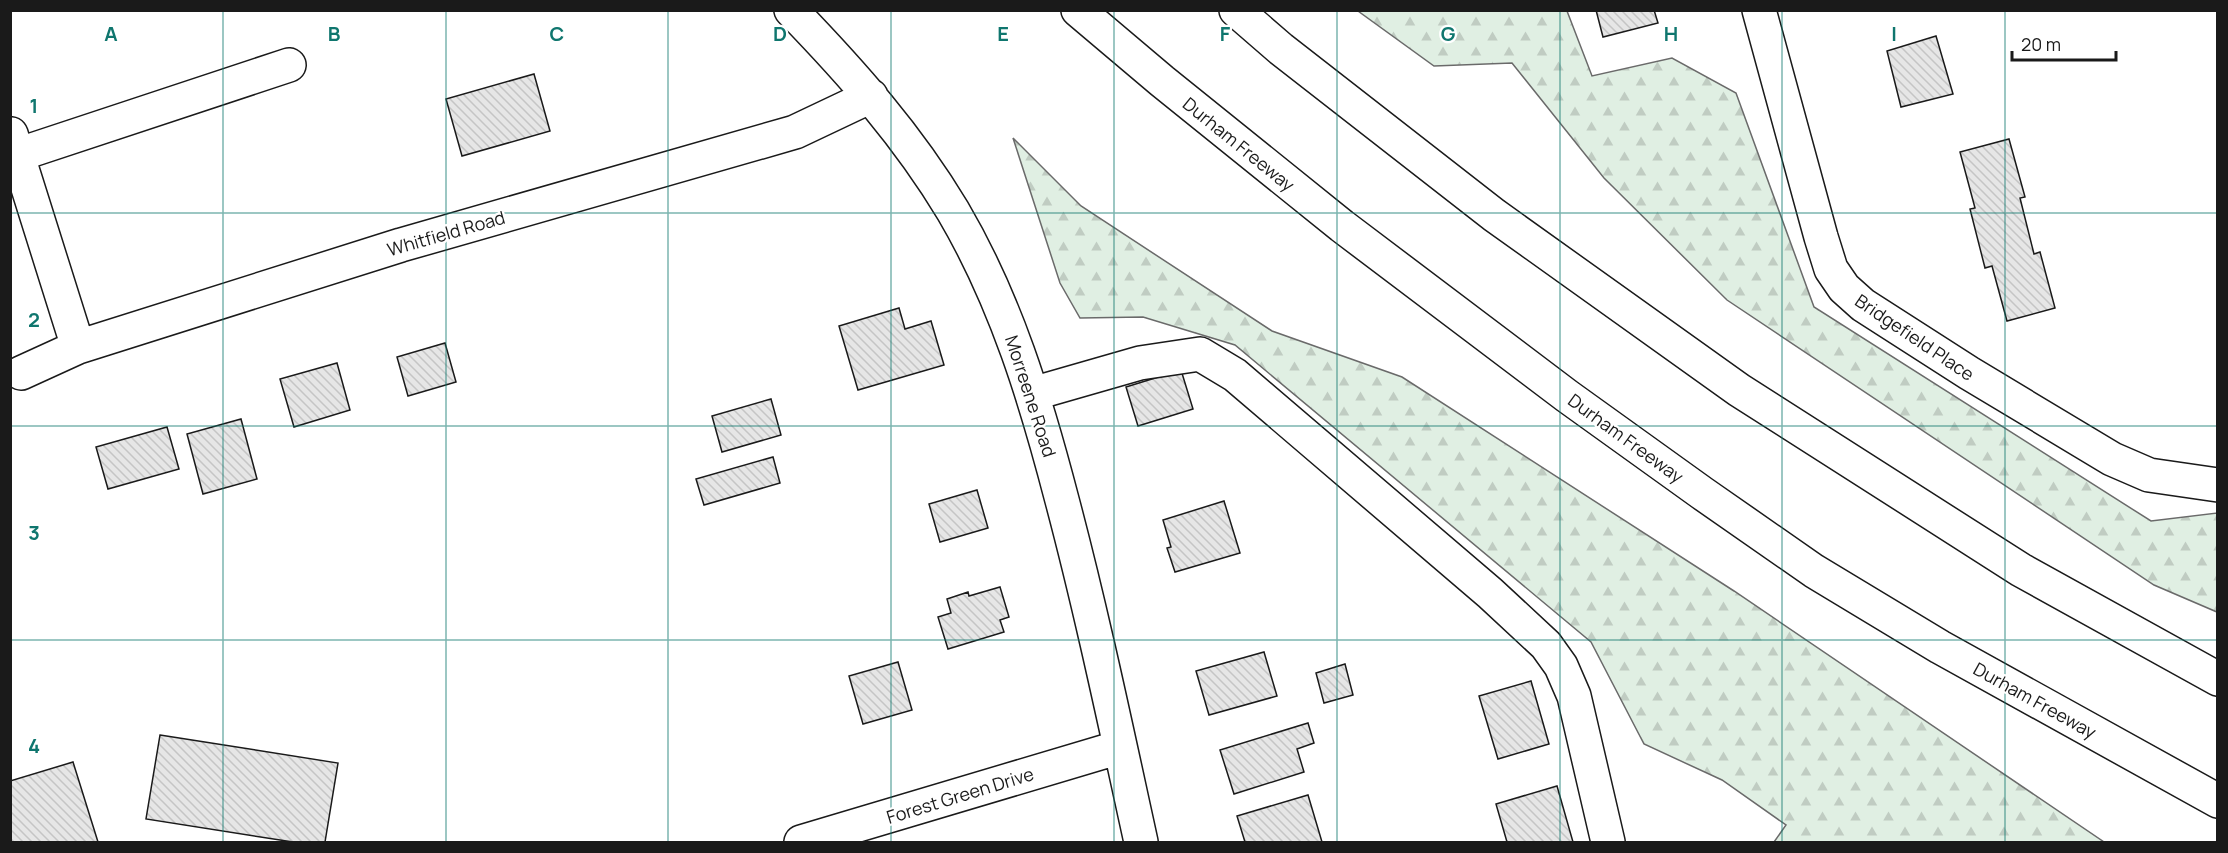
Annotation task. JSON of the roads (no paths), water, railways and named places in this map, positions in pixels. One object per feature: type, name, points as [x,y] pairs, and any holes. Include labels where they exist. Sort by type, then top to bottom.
[{"type":"main road","name":"Morreene Road","points":[[791,10],[872,96],[930,175],[969,240],[995,292],[1032,394],[1079,563],[1141,843]]},
{"type":"main road","name":"Durham Freeway","points":[[1078,10],[1162,81],[1351,232],[1568,396],[1814,571],[1940,647],[2217,801]]},
{"type":"main road","points":[[1236,10],[1281,49],[1494,214],[1739,390],[2021,570],[2217,679]]},
{"type":"main road","name":"Bridgefield Place","points":[[1759,10],[1821,237],[1831,268],[1844,288],[1863,305],[1969,373],[2112,459],[2148,476],[2217,485]]},
{"type":"main road","points":[[78,347],[14,144],[289,64]]},
{"type":"main road","name":"Whitfield Road","points":[[21,373],[78,347],[401,246],[795,132],[872,96]]},
{"type":"main road","points":[[1032,394],[1140,363],[1200,354],[1235,375],[1490,593],[1546,645],[1562,666],[1574,696],[1608,843]]},
{"type":"main road","points":[[2140,637],[2217,662]]},
{"type":"main road","name":"Forest Green Drive","points":[[801,843],[1120,747]]}]
